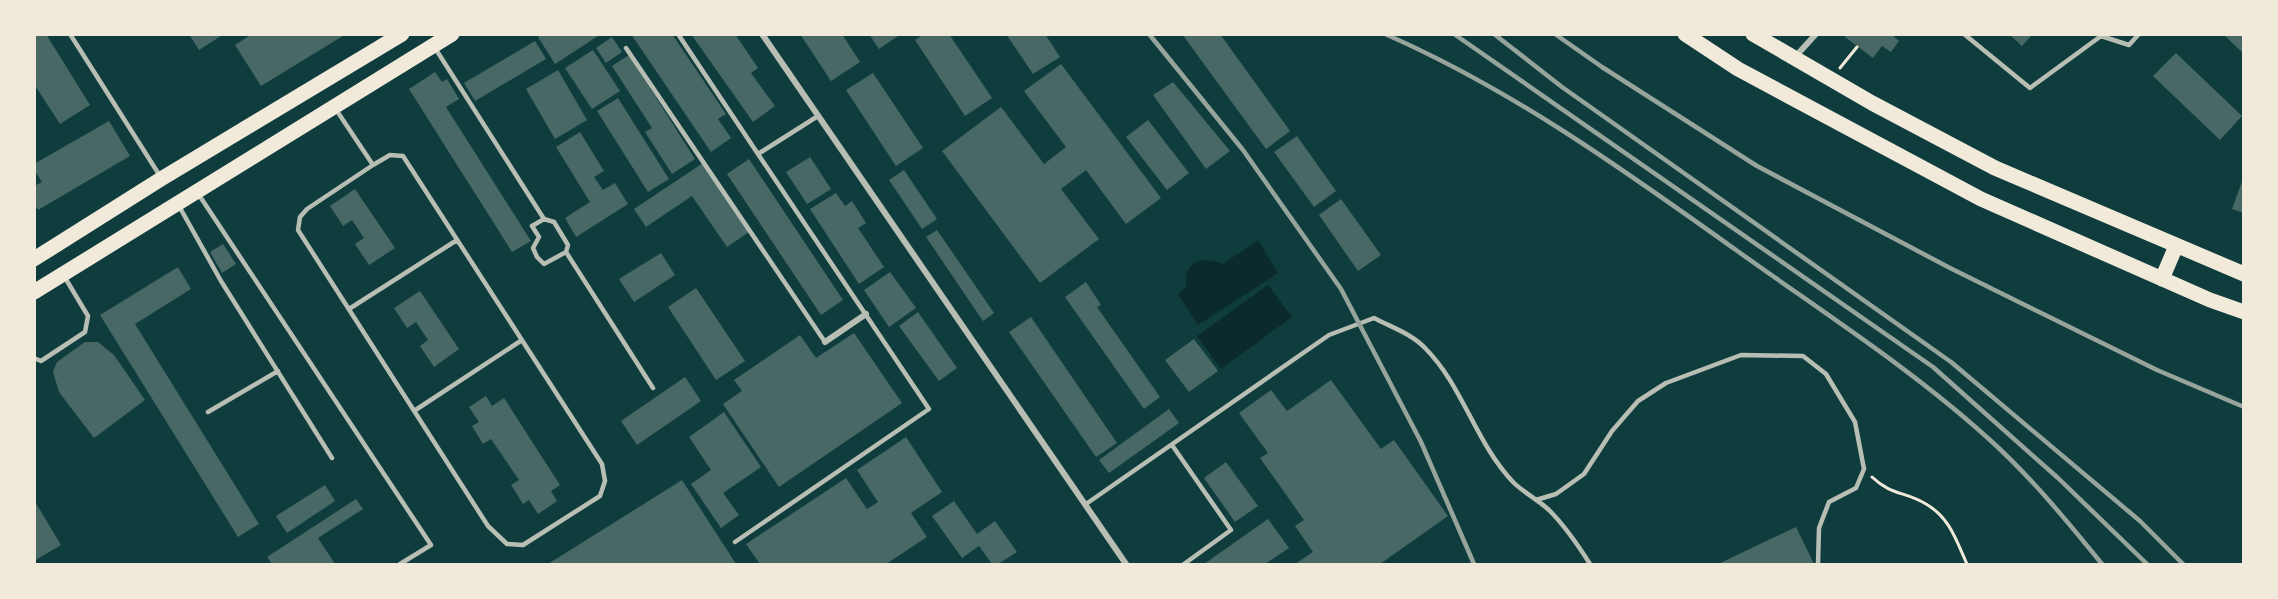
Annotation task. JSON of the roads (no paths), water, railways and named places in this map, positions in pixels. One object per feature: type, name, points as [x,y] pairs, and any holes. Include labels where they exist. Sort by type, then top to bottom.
[{"type":"main road","points":[[34,259],[161,179],[402,34]]},
{"type":"main road","points":[[34,292],[452,34]]},
{"type":"main road","points":[[1685,34],[1738,69],[1981,199],[2162,279],[2244,312]]},
{"type":"main road","points":[[1753,34],[1995,168],[2244,274]]},
{"type":"main road","points":[[2162,279],[2176,246]]},
{"type":"street","points":[[762,34],[1126,564]]},
{"type":"street","points":[[1795,58],[1816,34]]},
{"type":"street","points":[[825,342],[866,314]]},
{"type":"lane","points":[[70,34],[161,179]]},
{"type":"lane","points":[[678,34],[929,409],[735,542]]},
{"type":"lane","points":[[1964,34],[2030,88],[2101,36],[2129,45],[2139,34]]},
{"type":"lane","points":[[433,46],[544,219],[554,222],[568,245],[566,252],[544,264],[532,248],[539,237],[532,226],[544,219]]},
{"type":"lane","points":[[626,48],[825,342]]},
{"type":"lane","points":[[334,106],[373,165]]},
{"type":"lane","points":[[758,154],[818,116]]},
{"type":"lane","points":[[390,155],[403,156],[602,464],[605,481],[600,496],[523,545],[507,544],[488,526],[298,230],[300,217],[307,208],[373,165],[390,155]]},
{"type":"lane","points":[[197,191],[431,545],[400,564]]},
{"type":"lane","points":[[177,203],[221,281],[332,458]]},
{"type":"lane","points":[[349,309],[457,240]]},
{"type":"lane","points":[[566,252],[653,388]]},
{"type":"lane","points":[[34,358],[41,362],[85,332],[88,316],[63,274]]},
{"type":"lane","points":[[1086,504],[1329,335],[1374,318],[1406,334],[1425,347],[1449,377],[1474,428],[1495,460],[1513,482],[1548,510],[1575,539],[1590,564]]},
{"type":"lane","points":[[414,411],[522,340]]},
{"type":"lane","points":[[1536,500],[1556,494],[1584,474],[1612,431],[1638,401],[1666,383],[1741,355],[1803,356],[1826,374],[1855,422],[1864,469],[1856,488],[1829,502],[1819,528],[1818,564]]},
{"type":"lane","points":[[208,412],[278,371]]},
{"type":"lane","points":[[1172,445],[1231,530],[1184,564]]},
{"type":"water","points":[[1258,240],[1278,273],[1198,325],[1178,294],[1186,288],[1187,272],[1190,267],[1207,260],[1223,264]]},
{"type":"water","points":[[1268,285],[1292,317],[1221,369],[1197,336]]},
{"type":"railway","points":[[1149,34],[1243,150],[1341,289],[1421,442],[1474,564]]},
{"type":"railway","points":[[1385,34],[1477,80],[1566,133],[1652,190],[1898,365],[1960,414],[2005,454],[2048,500],[2102,564]]},
{"type":"railway","points":[[1454,34],[1933,367],[2058,478],[2147,564]]},
{"type":"railway","points":[[1494,34],[1562,87],[1951,362],[2140,521],[2183,564]]},
{"type":"railway","points":[[1555,34],[1602,67],[1757,166],[1950,268],[2157,370],[2244,407]]}]
